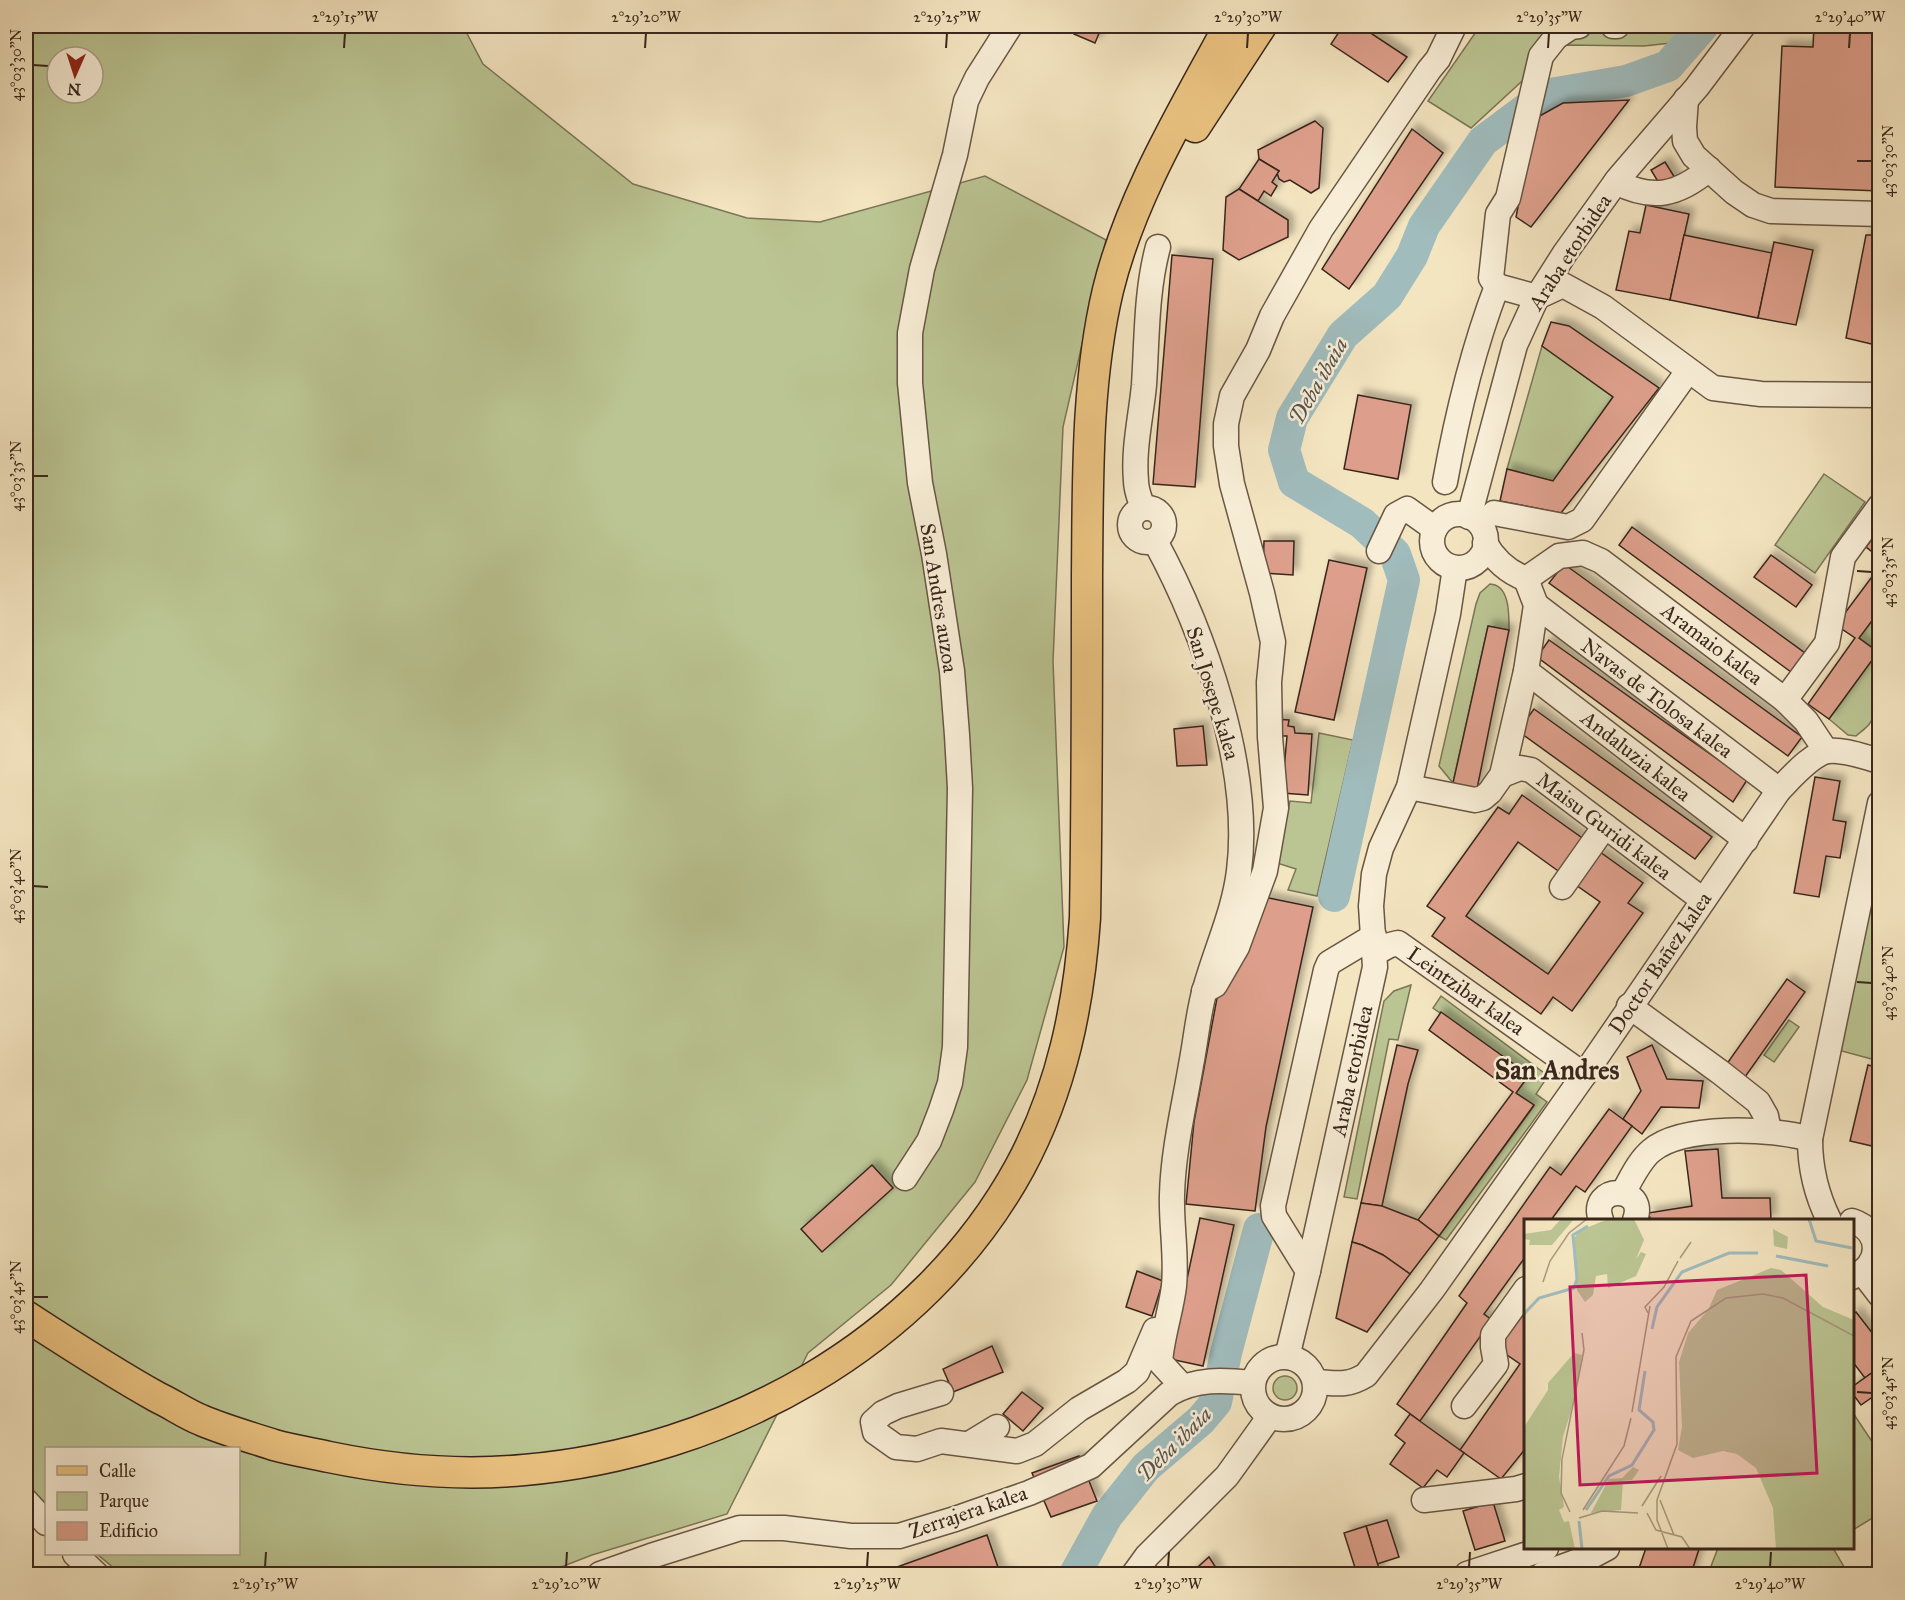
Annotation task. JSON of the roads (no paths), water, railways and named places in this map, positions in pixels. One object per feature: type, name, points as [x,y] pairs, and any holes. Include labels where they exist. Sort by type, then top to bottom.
[{"type":"main road","points":[[1174,128],[1192,65],[1211,26]]},
{"type":"main road","points":[[26,1316],[115,1373],[199,1419],[277,1446],[356,1462],[439,1472],[522,1471],[600,1460],[654,1446],[719,1424],[783,1395],[884,1329],[944,1273],[972,1240],[1019,1169],[1034,1139],[1058,1078],[1073,1021],[1081,963],[1085,907],[1088,466],[1094,378],[1100,333],[1108,290],[1136,207],[1174,128],[1229,26]]},
{"type":"main road","points":[[1121,246],[1163,173],[1261,26]]},
{"type":"street","name":"San Andres auzoa","points":[[905,1178],[929,1141],[950,1083],[955,1047],[960,788],[952,671],[914,436],[910,384],[910,333],[922,269],[955,155],[966,101],[971,88],[1010,26]]},
{"type":"street","points":[[1204,991],[1215,985],[1237,946],[1265,871],[1276,808],[1270,737],[1269,682],[1273,642],[1232,484],[1226,446],[1226,424],[1232,396],[1258,350],[1272,316],[1321,229],[1438,58],[1454,26]]},
{"type":"street","points":[[1579,26],[1571,27],[1556,37],[1541,56],[1508,198],[1498,214],[1491,278],[1497,286],[1537,297],[1563,285],[1603,307],[1713,388],[1761,394],[1880,395]]},
{"type":"street","name":"Araba etorbidea","points":[[1469,516],[1515,345],[1537,297],[1565,253],[1616,182],[1686,99],[1743,26]]},
{"type":"street","points":[[1686,99],[1685,141],[1701,162],[1734,192],[1753,205],[1771,211],[1880,214]]},
{"type":"street","points":[[1641,153],[1678,148],[1701,162]]},
{"type":"street","points":[[1616,182],[1631,190],[1658,194],[1678,190],[1695,180],[1701,162]]},
{"type":"street","name":"San Josepe kalea","points":[[1158,247],[1150,298],[1136,451],[1136,481],[1138,496],[1143,508],[1130,519],[1130,531],[1138,540],[1155,541],[1186,607],[1217,692],[1235,760],[1241,852],[1239,873],[1225,932],[1204,991],[1177,1148],[1172,1192],[1174,1283]]},
{"type":"street","points":[[1445,482],[1455,428],[1482,324],[1497,286]]},
{"type":"street","points":[[1494,513],[1568,527],[1582,520],[1688,371]]},
{"type":"street","points":[[1785,700],[1827,643],[1843,556],[1880,506]]},
{"type":"street","points":[[1383,541],[1396,515],[1407,509],[1435,529]]},
{"type":"street","points":[[1469,516],[1482,527],[1484,552],[1472,565],[1455,568],[1446,566],[1434,554],[1432,537],[1435,529],[1446,518],[1469,516]]},
{"type":"street","points":[[1409,787],[1475,800],[1483,798],[1490,792],[1502,775],[1526,671],[1536,605],[1526,579],[1503,567],[1485,543]]},
{"type":"street","name":"Aramaio kalea","points":[[1526,579],[1558,556],[1582,553],[1601,561],[1785,700],[1806,721],[1826,751]]},
{"type":"street","name":"Araba etorbidea","points":[[1287,1357],[1375,967],[1371,906],[1374,874],[1381,848],[1409,787],[1448,614],[1455,568]]},
{"type":"street","name":"Navas de Tolosa kalea","points":[[1536,605],[1779,790]]},
{"type":"street","name":"Andaluzia kalea","points":[[1526,671],[1746,840]]},
{"type":"street","points":[[1826,751],[1880,761]]},
{"type":"street","name":"Doctor Bañez kalea","points":[[1315,1382],[1340,1385],[1356,1381],[1366,1375],[1432,1290],[1584,1075],[1629,1006],[1779,790],[1806,763],[1826,751]]},
{"type":"street","name":"Maisu Guridi kalea","points":[[1502,775],[1520,768],[1531,770],[1703,900]]},
{"type":"street","points":[[1827,1219],[1813,1178],[1809,1139],[1880,803]]},
{"type":"street","points":[[1562,887],[1605,826]]},
{"type":"street","points":[[1308,1271],[1274,1216],[1273,1206],[1326,970],[1329,963],[1374,944]]},
{"type":"street","name":"Leintzibar kalea","points":[[1374,944],[1398,944],[1584,1075]]},
{"type":"street","points":[[1629,1006],[1758,1102],[1766,1116],[1768,1131]]},
{"type":"street","points":[[1623,1193],[1651,1151],[1669,1141],[1691,1134],[1768,1131],[1809,1139]]},
{"type":"street","points":[[1596,1219],[1604,1198],[1610,1194],[1623,1193],[1629,1196],[1636,1206],[1638,1212],[1636,1219]]},
{"type":"street","points":[[1854,1222],[1876,1233],[1875,1252],[1869,1267],[1858,1275],[1880,1296]]},
{"type":"street","points":[[1174,1283],[1160,1362],[1191,1384],[1249,1383]]},
{"type":"street","points":[[941,1393],[883,1413],[873,1422],[875,1432],[896,1447],[917,1449],[941,1441],[1017,1451],[1035,1444],[1080,1409],[1127,1381],[1137,1372],[1174,1283]]},
{"type":"street","points":[[1464,1406],[1496,1364],[1493,1335],[1524,1292]]},
{"type":"street","points":[[1287,1357],[1300,1361],[1306,1366],[1315,1382],[1314,1398],[1305,1411],[1291,1419],[1280,1419],[1270,1416],[1257,1403],[1249,1383],[1266,1363],[1276,1358],[1287,1357]]},
{"type":"street","name":"Zerrajera kalea","points":[[600,1575],[740,1528],[784,1528],[851,1536],[899,1536],[955,1519],[1091,1466],[1169,1394],[1191,1384]]},
{"type":"street","points":[[1134,1575],[1147,1556],[1227,1476],[1270,1416]]},
{"type":"street","points":[[969,1444],[997,1427]]},
{"type":"street","points":[[1424,1500],[1505,1491],[1524,1486]]},
{"type":"street","points":[[26,1501],[45,1522]]},
{"type":"street","points":[[1467,1575],[1543,1549]]},
{"type":"street","points":[[1543,1575],[1605,1549]]},
{"type":"street","points":[[76,1555],[96,1575]]},
{"type":"waterway","name":"Deba ibaia","points":[[1334,896],[1404,580],[1395,554],[1362,523],[1294,482],[1284,450],[1292,418],[1343,335],[1387,296],[1412,256],[1424,226],[1483,141],[1545,95],[1626,81],[1668,66],[1703,26]]},
{"type":"waterway","name":"Deba ibaia","points":[[1075,1574],[1107,1516],[1146,1467],[1201,1420],[1216,1402],[1226,1353],[1259,1229]]},
{"type":"district","name":"San Andres","points":[[1557,1069]]}]
